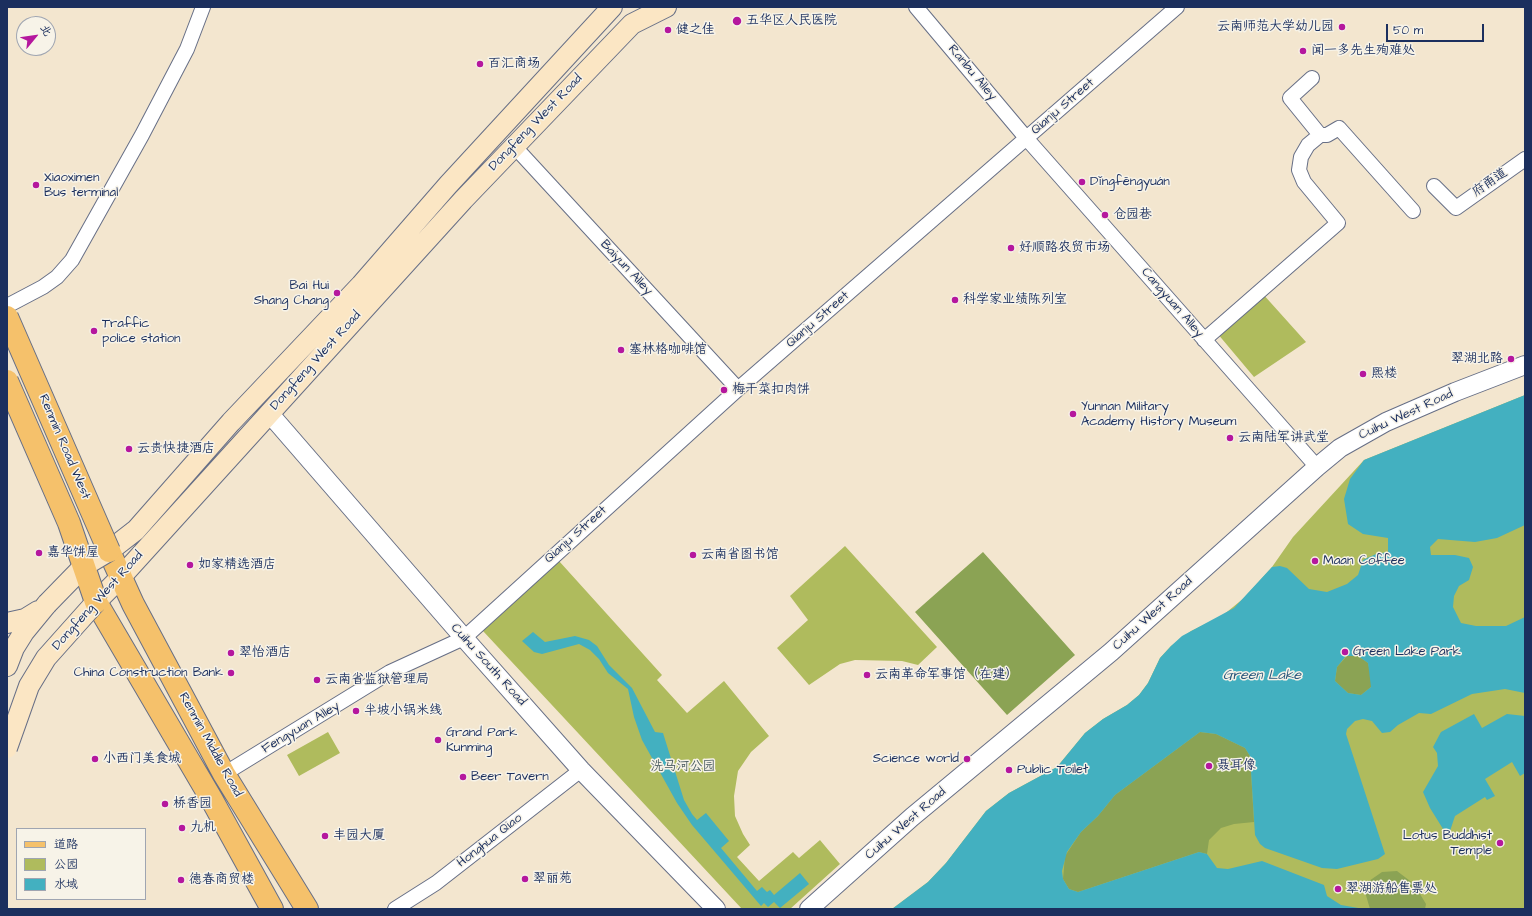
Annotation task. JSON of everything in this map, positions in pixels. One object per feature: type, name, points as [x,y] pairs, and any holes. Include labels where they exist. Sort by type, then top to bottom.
[{"type":"main road","name":"Dongfeng West Road","points":[[7,666],[14,648],[24,632],[48,604],[84,566],[109,551],[136,530],[231,422],[361,285],[448,185],[612,7]]},
{"type":"main road","name":"Dongfeng West Road","points":[[7,748],[29,686],[46,658],[514,146],[632,24],[666,7]]},
{"type":"main road","name":"Renmin Road West","points":[[7,317],[120,578]]},
{"type":"main road","name":"Renmin Road West","points":[[7,381],[69,523],[96,602]]},
{"type":"main road","name":"Renmin Middle Road","points":[[120,578],[223,771],[307,909]]},
{"type":"main road","name":"Renmin Middle Road","points":[[96,602],[212,800],[272,909]]},
{"type":"main road","points":[[7,623],[25,619],[48,604]]},
{"type":"street","points":[[7,306],[57,277],[72,260],[142,135],[180,62],[204,7]]},
{"type":"street","name":"Ranbu Alley","points":[[916,7],[1027,138]]},
{"type":"street","name":"Qianju Street","points":[[464,638],[573,537],[738,389],[1177,7]]},
{"type":"street","points":[[1312,78],[1290,98],[1320,135]]},
{"type":"street","points":[[1204,340],[1338,223],[1304,182],[1299,170],[1301,157],[1308,145],[1320,135],[1327,135],[1339,128],[1413,211]]},
{"type":"street","name":"Cangyuan Alley","points":[[1027,138],[1317,466]]},
{"type":"street","name":"Baiyun Alley","points":[[514,146],[738,389]]},
{"type":"street","name":"府甬道","points":[[1434,186],[1456,208],[1525,159]]},
{"type":"street","name":"Cuihu West Road","points":[[809,909],[912,817],[1111,652],[1317,466],[1340,448],[1386,422],[1455,392],[1525,365]]},
{"type":"street","name":"Cuihu South Road","points":[[269,413],[464,638],[581,770],[716,909]]},
{"type":"street","name":"Fengyuan Alley","points":[[223,771],[390,672],[464,638]]},
{"type":"street","name":"Honghua Qiao","points":[[395,909],[436,883],[581,770]]},
{"type":"green space","points":[[1262,293],[1306,342],[1254,377],[1217,333]]},
{"type":"green space","name":"Green Lake","points":[[1525,395],[1525,909],[892,909],[928,882],[946,863],[986,811],[1009,793],[1057,767],[1085,733],[1103,719],[1127,705],[1139,695],[1148,683],[1160,658],[1171,646],[1191,631],[1222,616],[1244,598],[1272,567],[1293,537],[1364,460]]},
{"type":"green space","points":[[845,546],[937,647],[918,665],[902,661],[855,660],[840,664],[809,685],[777,648],[808,620],[790,596]]},
{"type":"green space","points":[[983,552],[1075,655],[1007,715],[915,612]]},
{"type":"green space","name":"洗马河公园","points":[[559,561],[662,675],[657,680],[687,713],[724,681],[769,736],[751,752],[738,771],[734,796],[735,816],[750,845],[737,857],[759,881],[793,852],[799,858],[820,840],[840,864],[790,909],[742,909],[483,631]]},
{"type":"green space","points":[[1347,656],[1358,656],[1368,663],[1371,676],[1371,687],[1361,695],[1348,693],[1335,681],[1337,667]]},
{"type":"green space","points":[[328,732],[340,753],[299,776],[287,755]]},
{"type":"green space","points":[[1200,732],[1216,734],[1245,748],[1250,756],[1254,822],[1234,824],[1221,828],[1209,840],[1207,854],[1199,852],[1078,892],[1069,889],[1063,879],[1065,856],[1081,832],[1098,816],[1115,795]]},
{"type":"green space","points":[[1397,871],[1414,884],[1426,904],[1425,909],[1370,909],[1365,892],[1369,881],[1382,872]]},
{"type":"water","name":"Green Lake","points":[[1525,395],[1525,525],[1497,538],[1475,542],[1438,539],[1430,547],[1431,555],[1455,555],[1469,558],[1473,567],[1469,580],[1459,586],[1454,596],[1453,607],[1461,623],[1476,626],[1506,626],[1525,617],[1525,693],[1505,689],[1472,694],[1431,714],[1419,713],[1398,725],[1390,732],[1382,733],[1372,721],[1363,719],[1355,721],[1347,729],[1346,734],[1385,854],[1378,859],[1337,869],[1322,868],[1265,848],[1260,844],[1255,835],[1250,756],[1245,748],[1216,734],[1200,732],[1115,795],[1098,816],[1081,832],[1067,852],[1062,871],[1063,879],[1069,889],[1078,892],[1199,852],[1207,854],[1217,868],[1228,869],[1262,861],[1324,885],[1327,896],[1341,905],[1364,909],[892,909],[928,882],[946,863],[986,811],[1009,793],[1057,767],[1085,733],[1103,719],[1127,705],[1139,695],[1148,683],[1160,658],[1171,646],[1182,636],[1234,608],[1272,567],[1280,566],[1287,568],[1309,589],[1327,592],[1347,584],[1358,575],[1363,560],[1376,554],[1388,552],[1388,538],[1363,534],[1348,524],[1344,499],[1350,479],[1364,460]],"holes":[[[1346,656],[1358,656],[1368,663],[1371,687],[1361,695],[1348,693],[1335,681],[1337,667]]]},
{"type":"water","points":[[533,632],[545,642],[575,636],[589,640],[597,646],[609,665],[632,688],[655,732],[663,733],[684,800],[692,814],[697,820],[706,813],[729,841],[721,848],[757,891],[762,887],[767,892],[770,890],[774,895],[800,873],[809,884],[780,908],[774,902],[768,907],[764,903],[761,906],[692,825],[677,803],[642,740],[634,717],[628,689],[608,673],[599,659],[590,650],[579,644],[542,654],[534,652],[522,641]]},
{"type":"water","points":[[1474,714],[1482,728],[1507,714],[1525,716],[1525,773],[1520,776],[1512,762],[1485,779],[1495,796],[1487,800],[1485,797],[1455,816],[1448,837],[1430,808],[1423,792],[1438,766],[1437,753],[1433,747],[1441,732]]},
{"type":"place","name":"五华区人民医院","points":[[737,21]]},
{"type":"place","name":"云南师范大学幼儿园","points":[[1342,27]]},
{"type":"place","name":"健之佳","points":[[668,30]]},
{"type":"place","name":"闻一多先生殉难处","points":[[1303,51]]},
{"type":"place","name":"百汇商场","points":[[480,64]]},
{"type":"place","name":"Dǐngfēngyuán","points":[[1082,182]]},
{"type":"place","name":"Xiaoximen Bus terminal","points":[[36,185]]},
{"type":"place","name":"仓园巷","points":[[1105,215]]},
{"type":"place","name":"好顺路农贸市场","points":[[1011,248]]},
{"type":"place","name":"Bai Hui Shang Chang","points":[[337,293]]},
{"type":"place","name":"科学家业绩陈列室","points":[[955,300]]},
{"type":"place","name":"Traffic police station","points":[[94,331]]},
{"type":"place","name":"塞林格咖啡馆","points":[[621,350]]},
{"type":"place","name":"翠湖北路","points":[[1511,359]]},
{"type":"place","name":"熙楼","points":[[1363,374]]},
{"type":"place","name":"梅干菜扣肉饼","points":[[724,390]]},
{"type":"place","name":"Yunnan Military Academy History Museum","points":[[1073,414]]},
{"type":"place","name":"云南陆军讲武堂","points":[[1230,438]]},
{"type":"place","name":"云贵快捷酒店","points":[[129,449]]},
{"type":"place","name":"嘉华饼屋","points":[[39,553]]},
{"type":"place","name":"云南省图书馆","points":[[693,555]]},
{"type":"place","name":"Maan Coffee","points":[[1315,561]]},
{"type":"place","name":"如家精选酒店","points":[[190,565]]},
{"type":"place","name":"Green Lake Park","points":[[1345,652]]},
{"type":"place","name":"翠怡酒店","points":[[231,653]]},
{"type":"place","name":"China Construction Bank","points":[[231,673]]},
{"type":"place","name":"云南革命军事馆（在建）","points":[[867,675]]},
{"type":"place","name":"云南省监狱管理局","points":[[317,680]]},
{"type":"place","name":"半坡小锅米线","points":[[356,711]]},
{"type":"place","name":"Grand Park Kunming","points":[[438,740]]},
{"type":"place","name":"小西门美食城","points":[[95,759]]},
{"type":"place","name":"Science world","points":[[967,759]]},
{"type":"place","name":"聂耳像","points":[[1209,766]]},
{"type":"place","name":"Public Toilet","points":[[1009,770]]},
{"type":"place","name":"Beer Tavern","points":[[463,777]]},
{"type":"place","name":"桥香园","points":[[165,804]]},
{"type":"place","name":"九机","points":[[182,828]]},
{"type":"place","name":"丰园大厦","points":[[325,836]]},
{"type":"place","name":"Lotus Buddhist Temple","points":[[1500,843]]},
{"type":"place","name":"翠丽苑","points":[[525,879]]},
{"type":"place","name":"德春商贸楼","points":[[181,880]]},
{"type":"place","name":"翠湖游船售票处","points":[[1338,889]]}]
